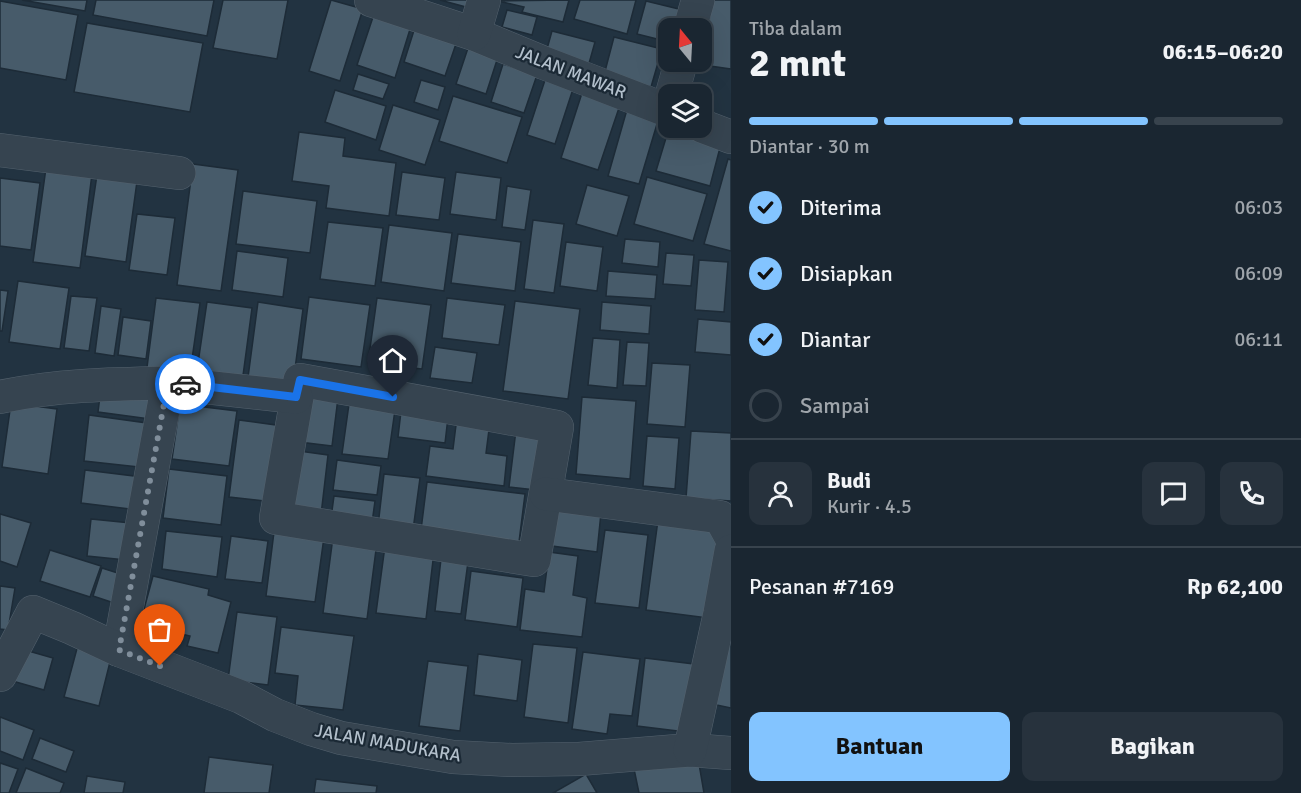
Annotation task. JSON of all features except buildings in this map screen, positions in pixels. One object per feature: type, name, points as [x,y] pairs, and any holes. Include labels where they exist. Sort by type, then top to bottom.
[{"type":"street","name":"JALAN MAWAR","points":[[371,0],[474,34],[544,63],[658,101]]},
{"type":"street","points":[[474,34],[484,0]]},
{"type":"street","points":[[693,18],[698,0]]},
{"type":"street","points":[[712,130],[731,137]]},
{"type":"street","points":[[0,150],[179,173]]},
{"type":"street","points":[[300,380],[557,427],[534,560],[276,518],[296,397],[300,380]]},
{"type":"street","points":[[119,650],[168,382]]},
{"type":"street","points":[[0,397],[31,390],[98,384],[168,382],[296,397]]},
{"type":"street","points":[[546,494],[720,517],[731,537]]},
{"type":"street","points":[[690,750],[730,563]]},
{"type":"street","name":"JALAN MADUKARA","points":[[0,675],[33,612],[119,650],[241,697],[274,715],[341,738],[453,757],[512,760],[579,759],[690,750],[731,753]]},
{"type":"way so far","points":[[160,666],[119,650],[168,382],[185,384]]},
{"type":"route","points":[[185,384],[296,397],[300,380],[393,397]]}]
